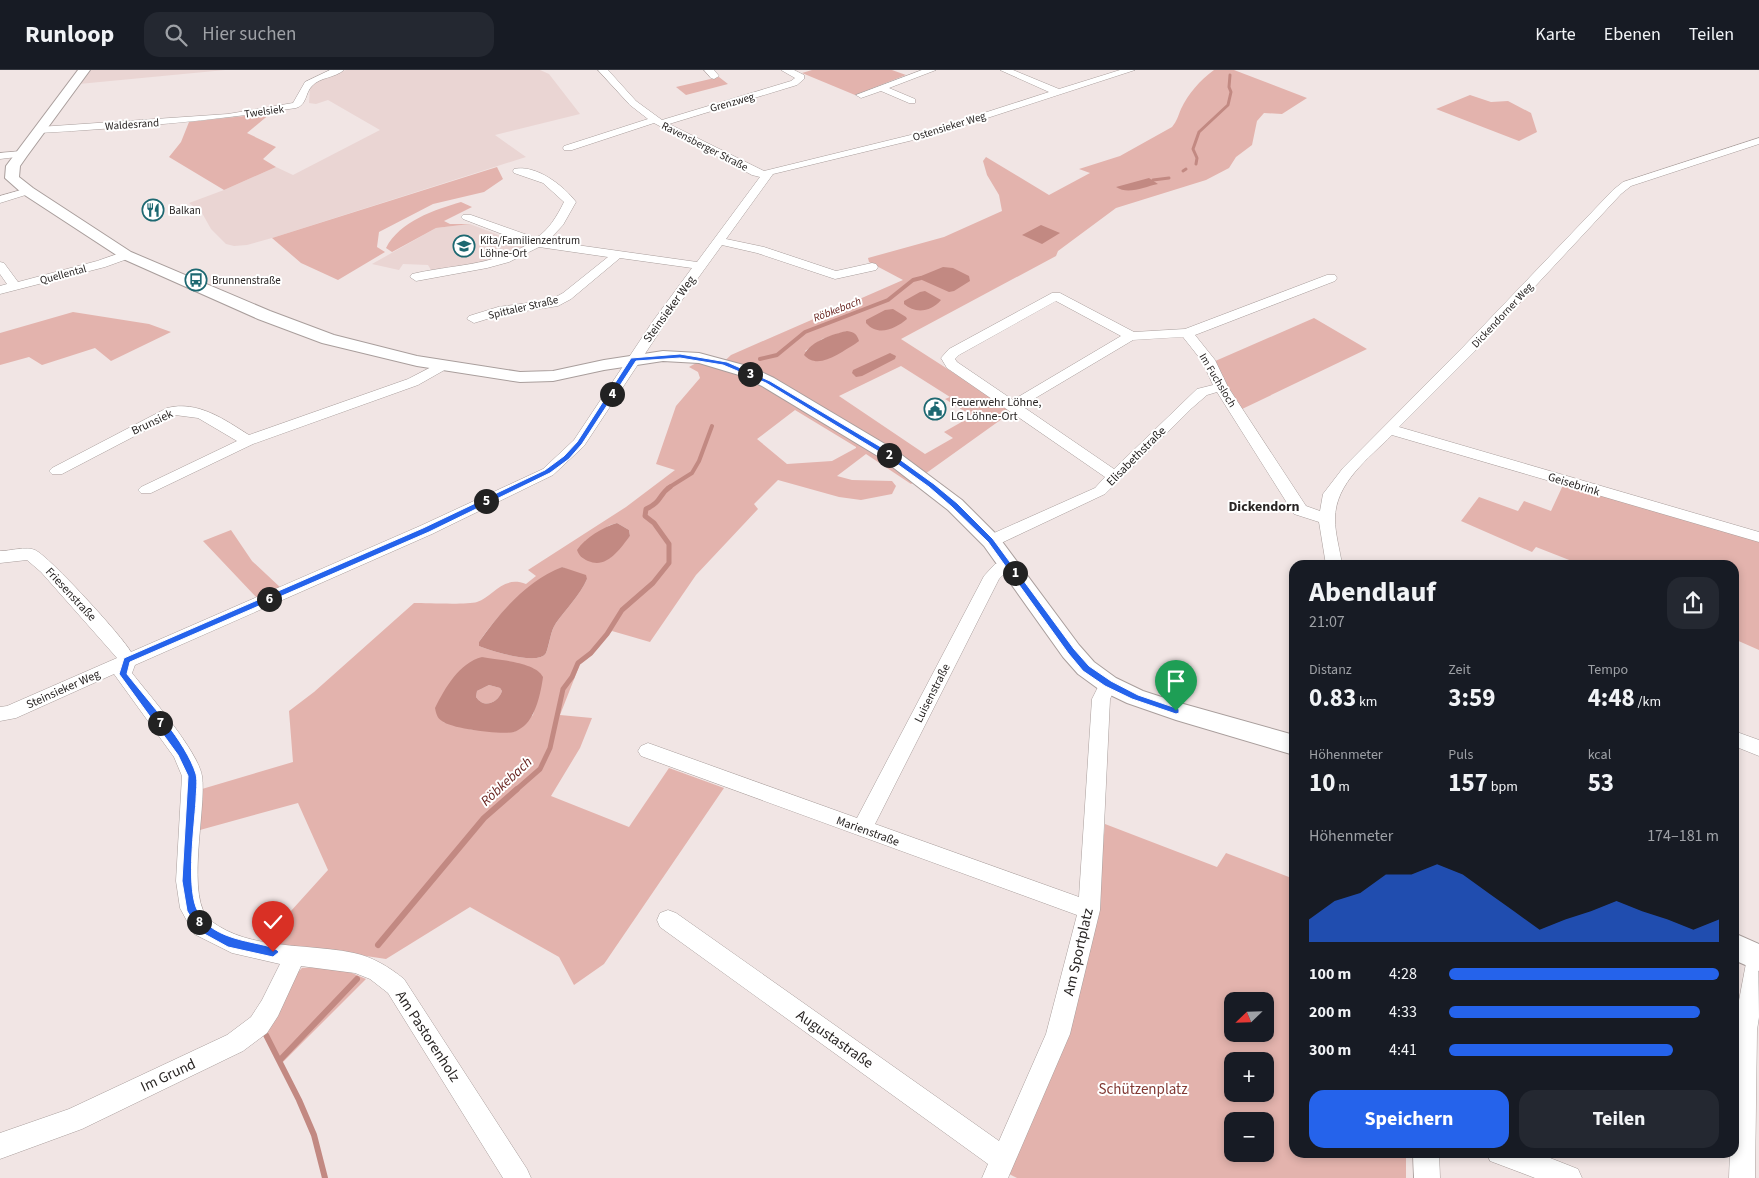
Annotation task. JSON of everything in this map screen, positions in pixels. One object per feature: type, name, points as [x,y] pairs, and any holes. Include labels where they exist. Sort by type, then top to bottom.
[{"type":"street","points":[[84,70],[21,154],[13,166],[12,178],[28,191],[126,255],[264,315],[328,339],[443,366],[492,374],[541,376],[663,356],[699,358],[725,364],[768,382],[896,460],[955,505],[990,540],[1071,651],[1086,668],[1108,684],[1135,697],[1176,711],[1289,744]]},
{"type":"street","name":"Twelsiek","points":[[228,116],[296,105],[300,102],[306,85],[311,81],[339,70]]},
{"type":"street","name":"Ravensberger Straße","points":[[603,70],[633,103],[657,122],[766,176]]},
{"type":"street","name":"Grenzweg","points":[[568,148],[794,83],[801,77],[786,70]]},
{"type":"street","points":[[861,95],[930,70]]},
{"type":"street","points":[[1005,70],[1057,92]]},
{"type":"street","name":"Ostensieker Weg","points":[[766,176],[769,172],[783,167],[934,132],[1130,70]]},
{"type":"street","points":[[881,88],[912,102]]},
{"type":"street","name":"Waldesrand","points":[[39,130],[144,124],[228,116]]},
{"type":"street","name":"Dickendorner Weg","points":[[1334,560],[1327,519],[1331,494],[1348,471],[1469,350],[1617,192],[1627,184],[1759,141]]},
{"type":"street","points":[[0,156],[21,154]]},
{"type":"street","points":[[416,277],[487,265],[510,258],[537,243],[564,218],[570,202],[552,182],[536,174],[518,171]]},
{"type":"street","name":"Steinsieker Weg","points":[[0,714],[9,712],[426,530],[548,472],[579,443],[634,360],[766,176]]},
{"type":"street","points":[[0,200],[28,191]]},
{"type":"street","points":[[467,217],[537,243],[701,266]]},
{"type":"street","points":[[718,241],[760,250],[835,275]]},
{"type":"street","name":"Quellental","points":[[0,290],[101,264],[126,255]]},
{"type":"street","name":"Spittaler Straße","points":[[474,319],[498,311],[553,303],[567,296],[617,255]]},
{"type":"street","points":[[0,266],[15,286]]},
{"type":"street","points":[[817,283],[835,275],[872,267]]},
{"type":"street","points":[[1116,477],[952,365],[948,358],[954,352],[1056,296],[1131,336],[1145,337],[1187,333],[1331,278]]},
{"type":"street","name":"Im Fuchsloch","points":[[1187,333],[1208,360],[1221,387],[1300,510],[1327,519]]},
{"type":"street","points":[[1013,406],[1131,336]]},
{"type":"street","points":[[146,490],[248,442],[413,382],[443,366]]},
{"type":"street","name":"Elisabethstraße","points":[[990,540],[1100,491],[1192,400],[1202,392],[1221,387]]},
{"type":"street","name":"Brunsiek","points":[[57,471],[172,411],[187,409],[201,413],[248,442]]},
{"type":"street","name":"Geisebrink","points":[[1389,429],[1759,537]]},
{"type":"street","name":"Friesenstraße","points":[[0,557],[30,554],[47,568],[122,651],[127,660]]},
{"type":"street","name":"Luisenstraße","points":[[862,829],[992,576],[1001,568],[1010,566]]},
{"type":"street","name":"Am Pastorenholz","points":[[127,660],[123,674],[182,753],[192,776],[187,881],[191,908],[202,927],[232,943],[295,955],[356,963],[378,972],[396,986],[518,1178]]},
{"type":"street","name":"Am Sportplatz","points":[[999,1168],[1058,1034],[1089,910],[1101,699],[1108,684]]},
{"type":"street","points":[[1739,740],[1759,748]]},
{"type":"street","name":"Marienstraße","points":[[648,751],[1089,910]]},
{"type":"street","name":"Augustastraße","points":[[668,920],[999,1168]]},
{"type":"street","points":[[1739,948],[1759,958],[1745,1030],[1742,1178]]},
{"type":"street","name":"Im Grund","points":[[0,1146],[73,1120],[235,1043],[259,1024],[270,1008],[295,955]]},
{"type":"street","points":[[1426,1158],[1427,1178]]},
{"type":"street","points":[[1515,1158],[1569,1178]]},
{"type":"shaded area","points":[[90,70],[225,70],[79,84]]},
{"type":"shaded area","points":[[346,70],[540,70],[549,74],[580,114],[495,135],[526,157],[272,238],[247,245],[234,246],[226,244],[211,229],[202,213],[189,203],[276,167],[293,175],[380,130],[328,100],[316,104],[309,103],[310,87],[315,82]]},
{"type":"shaded area","points":[[1149,178],[1158,184],[1131,190],[1116,187]]},
{"type":"shaded area","name":"Kita/Familienzentrum Löhne-Ort","points":[[470,224],[524,245],[524,247],[508,255],[476,264],[431,270],[428,265],[403,264],[399,270],[372,264],[436,228]]},
{"type":"shaded area","points":[[1041,225],[1060,233],[1042,244],[1022,235]]},
{"type":"shaded area","points":[[943,267],[953,268],[969,276],[970,281],[949,292],[922,280],[921,276]]},
{"type":"shaded area","points":[[925,291],[941,300],[933,307],[923,310],[913,309],[904,304],[904,301]]},
{"type":"shaded area","points":[[893,309],[907,319],[897,326],[881,331],[866,323],[866,320],[885,310]]},
{"type":"shaded area","points":[[847,331],[855,334],[859,341],[823,361],[816,361],[804,355],[817,342],[829,336]]},
{"type":"shaded area","points":[[890,353],[896,356],[895,359],[862,376],[856,377],[852,373],[853,370]]},
{"type":"shaded area","points":[[617,523],[629,530],[630,536],[612,557],[595,563],[582,558],[577,550],[589,537]]},
{"type":"shaded area","points":[[562,567],[586,575],[587,579],[577,596],[554,626],[546,653],[542,657],[525,658],[479,646],[479,642],[487,631],[515,598],[538,580]]},
{"type":"shaded area","points":[[482,657],[516,662],[533,668],[543,677],[535,710],[524,726],[508,733],[488,732],[456,727],[447,724],[439,718],[435,708],[443,692],[460,670]],"holes":[[[489,685],[500,688],[502,691],[500,695],[490,703],[483,703],[476,697],[477,691]]]},
{"type":"green space","points":[[812,70],[892,70],[906,75],[855,95],[802,73]]},
{"type":"green space","points":[[1214,70],[1234,70],[1307,98],[1282,114],[1264,113],[1257,121],[1252,145],[1236,157],[1229,168],[1206,180],[1116,208],[1058,251],[1056,256],[901,339],[1013,411],[911,484],[866,454],[837,476],[852,480],[892,481],[896,486],[892,494],[861,500],[839,497],[778,480],[754,504],[758,509],[696,575],[650,642],[612,631],[592,655],[580,664],[560,715],[592,718],[580,748],[551,796],[629,827],[669,768],[724,788],[604,964],[574,985],[559,957],[470,907],[386,959],[262,943],[328,870],[298,803],[200,830],[202,789],[293,762],[289,711],[314,692],[414,603],[472,603],[483,599],[504,584],[518,582],[526,584],[536,576],[528,570],[626,507],[675,470],[656,464],[676,406],[700,378],[698,372],[689,367],[698,362],[717,368],[731,355],[903,280],[869,262],[868,258],[944,237],[1002,211],[999,195],[987,175],[983,161],[986,157],[1049,195],[1090,173],[1079,169],[1120,156],[1172,127],[1187,98],[1204,78]],"holes":[[[847,331],[818,361],[805,351],[822,339]],[[901,366],[950,397],[945,399],[972,416],[944,432],[953,438],[925,454],[839,396]],[[795,410],[856,447],[832,461],[787,464],[757,439]],[[617,523],[629,530],[630,536],[610,558],[585,541],[610,525]],[[562,567],[587,579],[554,627],[546,653],[542,657],[525,658],[479,646],[479,642],[487,631],[506,609],[526,590]],[[482,657],[536,703],[533,715],[514,732],[473,730],[443,722]]]},
{"type":"green space","points":[[719,77],[728,84],[686,95],[676,87]]},
{"type":"green space","points":[[1470,95],[1491,102],[1508,101],[1531,113],[1537,132],[1519,141],[1436,109]]},
{"type":"green space","points":[[271,113],[247,133],[276,147],[263,159],[276,167],[224,190],[169,157],[181,142],[189,122]]},
{"type":"green space","points":[[497,167],[503,179],[484,192],[433,204],[379,232],[377,247],[385,252],[338,280],[301,263],[272,238]]},
{"type":"green space","points":[[461,202],[472,207],[444,221],[450,224],[470,224],[436,228],[392,252],[386,248],[392,239],[409,224],[429,213]]},
{"type":"green space","points":[[73,312],[149,324],[171,332],[111,361],[95,348],[42,365],[29,357],[0,365],[0,333]]},
{"type":"green space","points":[[1314,318],[1367,349],[1240,410],[1213,362]]},
{"type":"green space","points":[[1564,483],[1759,541],[1759,650],[1739,641],[1739,560],[1569,560],[1536,547],[1532,552],[1461,521],[1479,497],[1518,511],[1524,501],[1551,511]]},
{"type":"green space","points":[[231,530],[252,561],[282,589],[258,599],[203,541]]},
{"type":"green space","points":[[489,685],[500,688],[502,691],[497,699],[487,704],[479,701],[476,697],[477,691]]},
{"type":"green space","name":"Schützenplatz","points":[[1105,824],[1217,867],[1226,853],[1289,877],[1289,1158],[1406,1158],[1406,1178],[1017,1178],[1005,1172],[1097,912]]},
{"type":"green space","points":[[328,966],[340,968],[366,979],[280,1065],[262,1031],[291,979],[302,968]]},
{"type":"waterway","name":"Röbkebach","points":[[1196,164],[1197,158],[1193,149],[1199,132],[1228,105],[1231,92],[1229,87],[1230,75]]},
{"type":"waterway","points":[[1153,180],[1169,178]]},
{"type":"waterway","name":"Röbkebach","points":[[760,359],[777,355],[805,332],[888,300],[913,280],[921,278]]},
{"type":"waterway","points":[[668,488],[692,473],[699,461],[712,426]]},
{"type":"waterway","name":"Röbkebach","points":[[516,790],[540,769],[550,748],[563,689],[572,677],[578,663],[591,653],[607,634],[622,610],[653,583],[669,563],[669,544],[654,523],[645,516],[646,509],[655,504],[670,487]]},
{"type":"waterway","name":"Röbkebach","points":[[378,945],[484,818],[517,789]]},
{"type":"waterway","name":"Röbkebach","points":[[280,1060],[357,979]]},
{"type":"waterway","points":[[266,1035],[299,1100],[314,1135],[325,1178]]},
{"type":"place","name":"Balkan","points":[[153,210]]},
{"type":"place","name":"Kita/Familienzentrum Löhne-Ort","points":[[464,246]]},
{"type":"place","name":"Brunnenstraße","points":[[196,280]]},
{"type":"place","name":"Feuerwehr Löhne, LG Löhne-Ort","points":[[935,409]]},
{"type":"district","name":"Dickendorn","points":[[1264,506]]},
{"type":"route","points":[[273,952],[232,943],[202,927],[191,908],[187,881],[192,776],[182,753],[123,674],[127,660],[426,530],[548,472],[579,443],[634,360],[680,356],[725,364],[745,371],[768,382],[888,454],[955,505],[990,540],[1071,651],[1086,668],[1108,684],[1135,697],[1176,711]]}]
